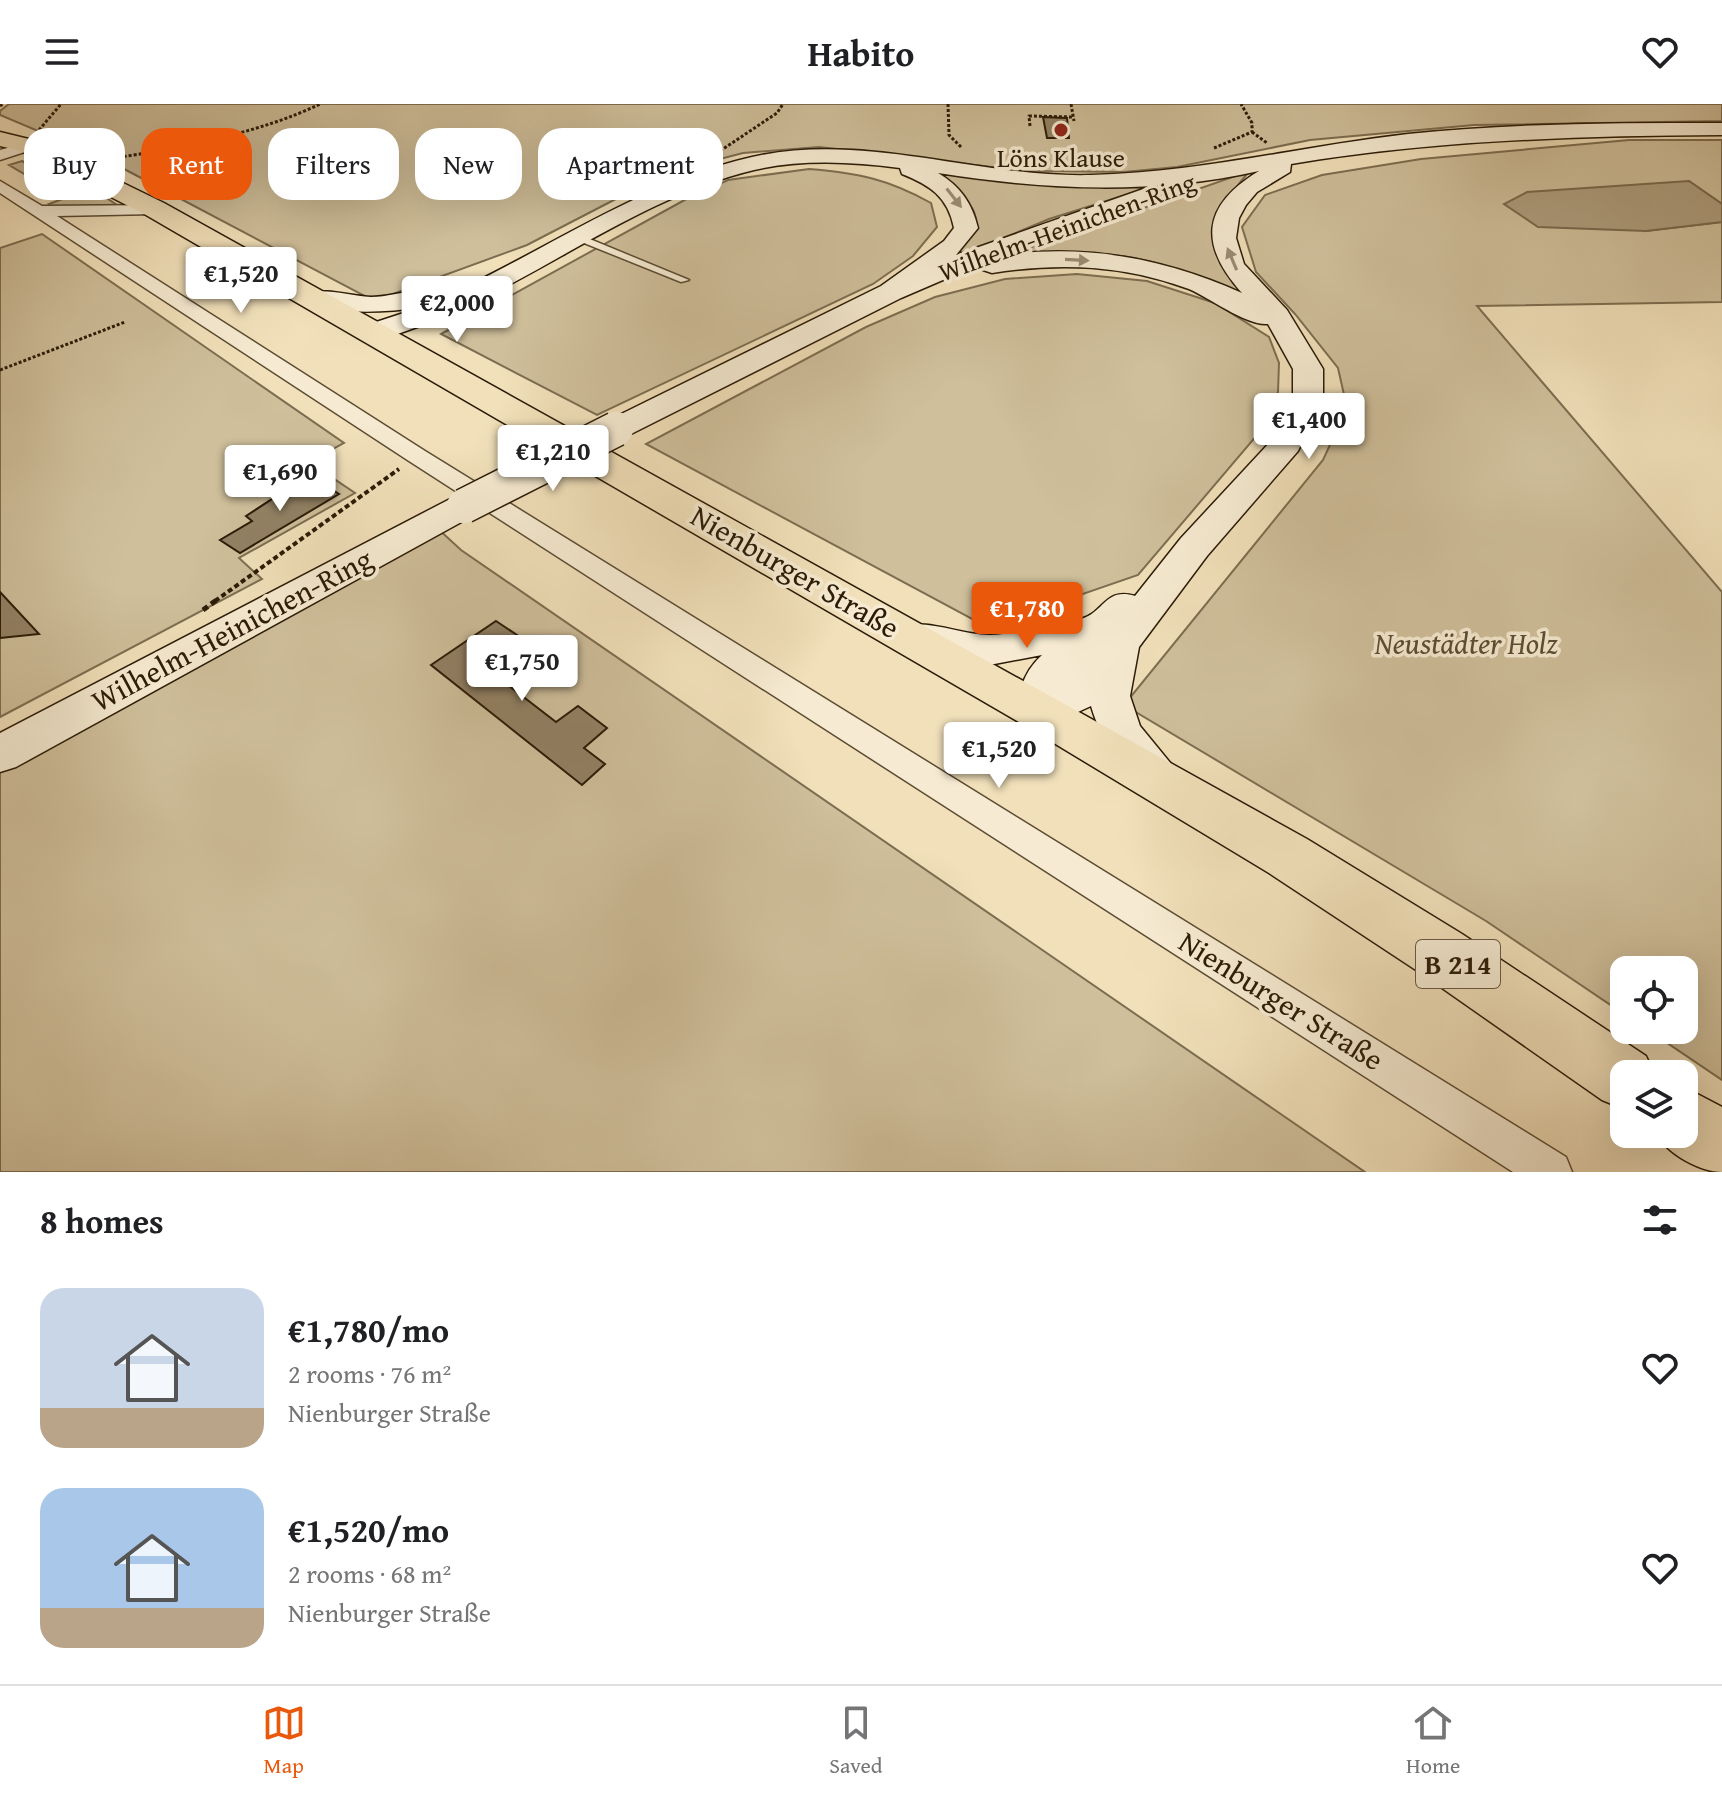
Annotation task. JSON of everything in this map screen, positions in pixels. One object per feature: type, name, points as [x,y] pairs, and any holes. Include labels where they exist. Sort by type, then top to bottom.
[{"type":"main road","name":"Nienburger Straße","points":[[0,128],[24,136]]},
{"type":"main road","name":"Wilhelm-Heinichen-Ring","points":[[0,754],[464,506],[891,292],[1102,208],[1251,166],[1307,156],[1506,133],[1722,129]]},
{"type":"main road","name":"Nienburger Straße","points":[[0,139],[24,138]]},
{"type":"main road","points":[[374,332],[406,325],[438,303],[675,190],[727,171],[782,159],[832,156],[879,158],[1064,182],[1126,182],[1251,166]]},
{"type":"main road","points":[[832,156],[911,170],[941,184],[962,206],[966,228],[953,246],[891,292]]},
{"type":"main road","points":[[1041,712],[1075,695],[1108,637],[1286,444],[1297,422],[1308,399],[1308,369],[1277,316],[1232,266],[1224,238],[1227,218],[1235,202],[1249,187],[1263,176],[1307,156]]},
{"type":"main road","name":"Nienburger Straße","points":[[125,191],[912,638],[1288,856],[1442,954],[1610,1068]]},
{"type":"main road","points":[[891,292],[1001,263],[1077,259],[1123,263],[1206,285],[1269,320],[1294,344]]},
{"type":"main road","points":[[316,299],[374,305],[438,303]]},
{"type":"main road","points":[[438,303],[422,333],[422,345],[458,380]]},
{"type":"main road","points":[[912,638],[989,650],[1108,637]]},
{"type":"main road","points":[[1108,637],[1109,696],[1121,734],[1156,779]]},
{"type":"main road","points":[[1698,1129],[1722,1145]]},
{"type":"street","points":[[0,155],[24,143]]},
{"type":"street","name":"Nienburger Straße","points":[[0,186],[417,456],[1551,1172]]},
{"type":"street","points":[[41,211],[155,209]]},
{"type":"lane","points":[[567,242],[684,280]]},
{"type":"path","points":[[42,128],[61,104]]},
{"type":"path","points":[[125,157],[292,118],[320,104]]},
{"type":"path","points":[[723,149],[777,113],[783,104]]},
{"type":"path","points":[[948,104],[947,131],[955,145],[966,149]]},
{"type":"path","points":[[1030,126],[1029,116],[1073,119],[1071,104]]},
{"type":"path","points":[[1206,150],[1252,132],[1252,123],[1241,104]]},
{"type":"path","points":[[0,370],[125,322]]},
{"type":"path","points":[[191,618],[417,456]]},
{"type":"green space","points":[[9,104],[1722,104],[1722,121],[1474,125],[1310,140],[1177,167],[1124,172],[1026,171],[819,147],[743,153],[723,158],[723,128],[538,128],[538,200],[614,200],[527,245],[374,301],[183,200],[252,200],[252,128],[141,128],[141,178],[125,169],[125,128],[31,128],[0,115],[0,111]]},
{"type":"green space","name":"Neustädter Holz","points":[[1629,140],[1722,140],[1722,204],[1689,181],[1646,231],[1722,222],[1722,302],[1477,306],[1722,592],[1722,1080],[1698,1064],[1698,1060],[1692,1060],[1669,1044],[1698,1044],[1698,956],[1610,956],[1610,1005],[1486,921],[1124,705],[1323,460],[1347,408],[1338,368],[1256,272],[1242,227],[1265,195],[1322,175],[1421,159]]},
{"type":"green space","points":[[24,162],[24,174],[9,165]]},
{"type":"green space","points":[[809,169],[858,175],[901,188],[931,203],[937,227],[913,256],[873,284],[597,415],[441,334],[685,200],[723,200],[723,182]]},
{"type":"green space","points":[[955,172],[1173,180],[1049,219],[947,262],[970,236],[976,217],[964,199],[938,177]]},
{"type":"green space","points":[[1247,174],[1220,213],[1214,228],[1214,242],[1227,269],[1256,305],[1194,275],[1137,259],[1078,253],[1009,255]]},
{"type":"green space","points":[[60,200],[109,200],[120,207],[54,207],[49,204]]},
{"type":"green space","points":[[42,234],[344,443],[309,462],[355,493],[239,558],[262,579],[0,717],[0,248]]},
{"type":"green space","points":[[1077,274],[1147,281],[1215,303],[1269,337],[1279,363],[1278,392],[1258,434],[1138,575],[987,627],[646,444],[866,327],[935,297],[1005,279]]},
{"type":"green space","points":[[436,527],[461,550],[1365,1172],[0,1172],[0,768]]},
{"type":"shaded area","points":[[1689,181],[1722,204],[1722,222],[1646,231],[1538,227],[1504,204],[1527,192]]},
{"type":"building","points":[[1043,117],[1067,118],[1069,138],[1047,138]]},
{"type":"building","points":[[309,475],[339,494],[240,553],[220,540],[252,521],[246,516]]},
{"type":"building","points":[[0,592],[39,634],[0,638]]},
{"type":"building","points":[[496,621],[526,641],[486,668],[556,722],[578,706],[607,728],[584,748],[605,764],[582,785],[431,665]]},
{"type":"place","name":"Löns Klause","points":[[1061,130]]}]
